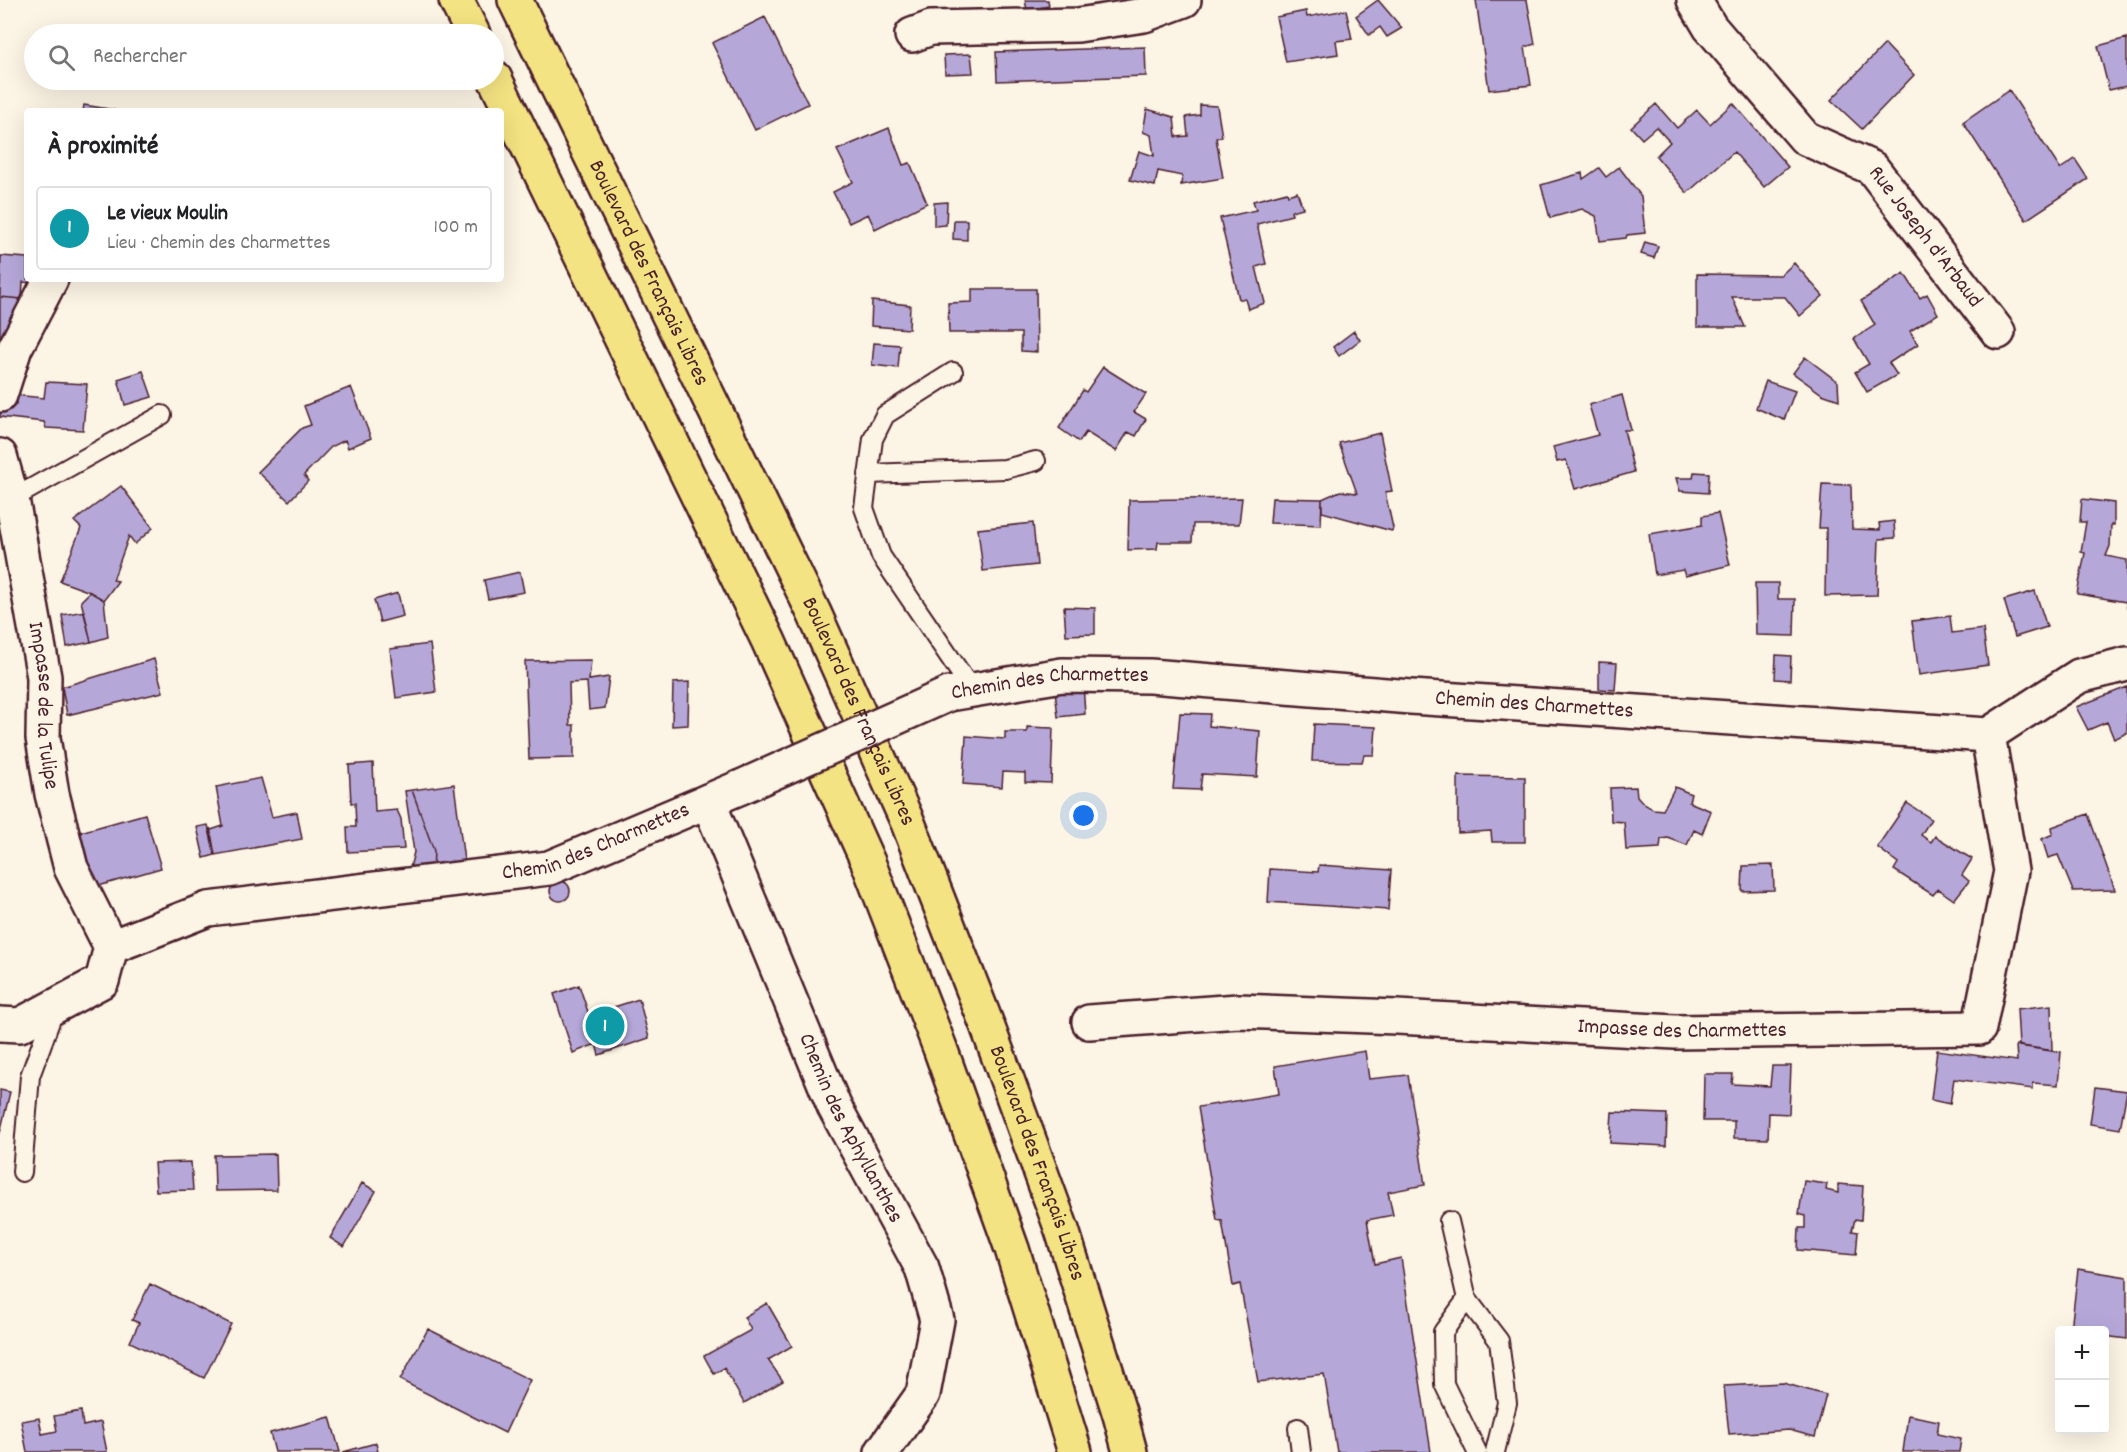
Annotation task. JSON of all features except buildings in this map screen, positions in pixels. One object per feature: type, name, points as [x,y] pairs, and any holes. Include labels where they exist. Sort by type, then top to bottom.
[{"type":"main road","points":[[456,0],[468,24]]},
{"type":"main road","name":"Boulevard des Français Libres","points":[[515,0],[814,613],[908,822],[987,1025],[1062,1230],[1130,1452]]},
{"type":"main road","points":[[500,90],[768,640],[868,862],[940,1048],[1012,1249],[1076,1452]]},
{"type":"street","points":[[912,35],[931,28],[1078,25],[1105,22],[1144,15],[1184,0]]},
{"type":"street","name":"Rue Joseph d'Arbaud","points":[[1694,0],[1710,27],[1804,138],[1872,168],[1998,332]]},
{"type":"street","points":[[0,395],[15,348],[49,282]]},
{"type":"street","name":"Impasse de la Tulipe","points":[[0,456],[12,500],[44,677],[43,738],[52,794],[71,868],[111,947]]},
{"type":"street","points":[[1988,735],[2079,676],[2127,664]]},
{"type":"street","name":"Chemin des Charmettes","points":[[111,947],[208,909],[549,868],[961,692],[1062,675],[1150,676],[1423,698],[1988,735]]},
{"type":"street","name":"Impasse des Charmettes","points":[[1089,1022],[1238,1011],[1676,1032],[1979,1028],[2011,871],[1988,735]]},
{"type":"street","name":"Chemin des Aphyllanthes","points":[[708,801],[834,1106],[922,1268],[937,1320],[923,1394],[882,1452]]},
{"type":"street","points":[[0,1024],[20,1024],[102,981],[111,947]]},
{"type":"lane","points":[[953,372],[885,415],[873,439],[864,508],[882,556],[961,692]]},
{"type":"lane","points":[[12,500],[162,415]]},
{"type":"lane","points":[[868,474],[1005,469],[1036,461]]},
{"type":"lane","points":[[22,1172],[30,1076],[56,1006]]},
{"type":"lane","points":[[1449,1221],[1467,1299],[1499,1341],[1507,1403],[1495,1452]]},
{"type":"lane","points":[[1467,1299],[1443,1332],[1444,1384],[1477,1452]]},
{"type":"lane","points":[[1298,1428],[1301,1452]]},
{"type":"place","name":"Le vieux Moulin","points":[[605,1026]]}]
